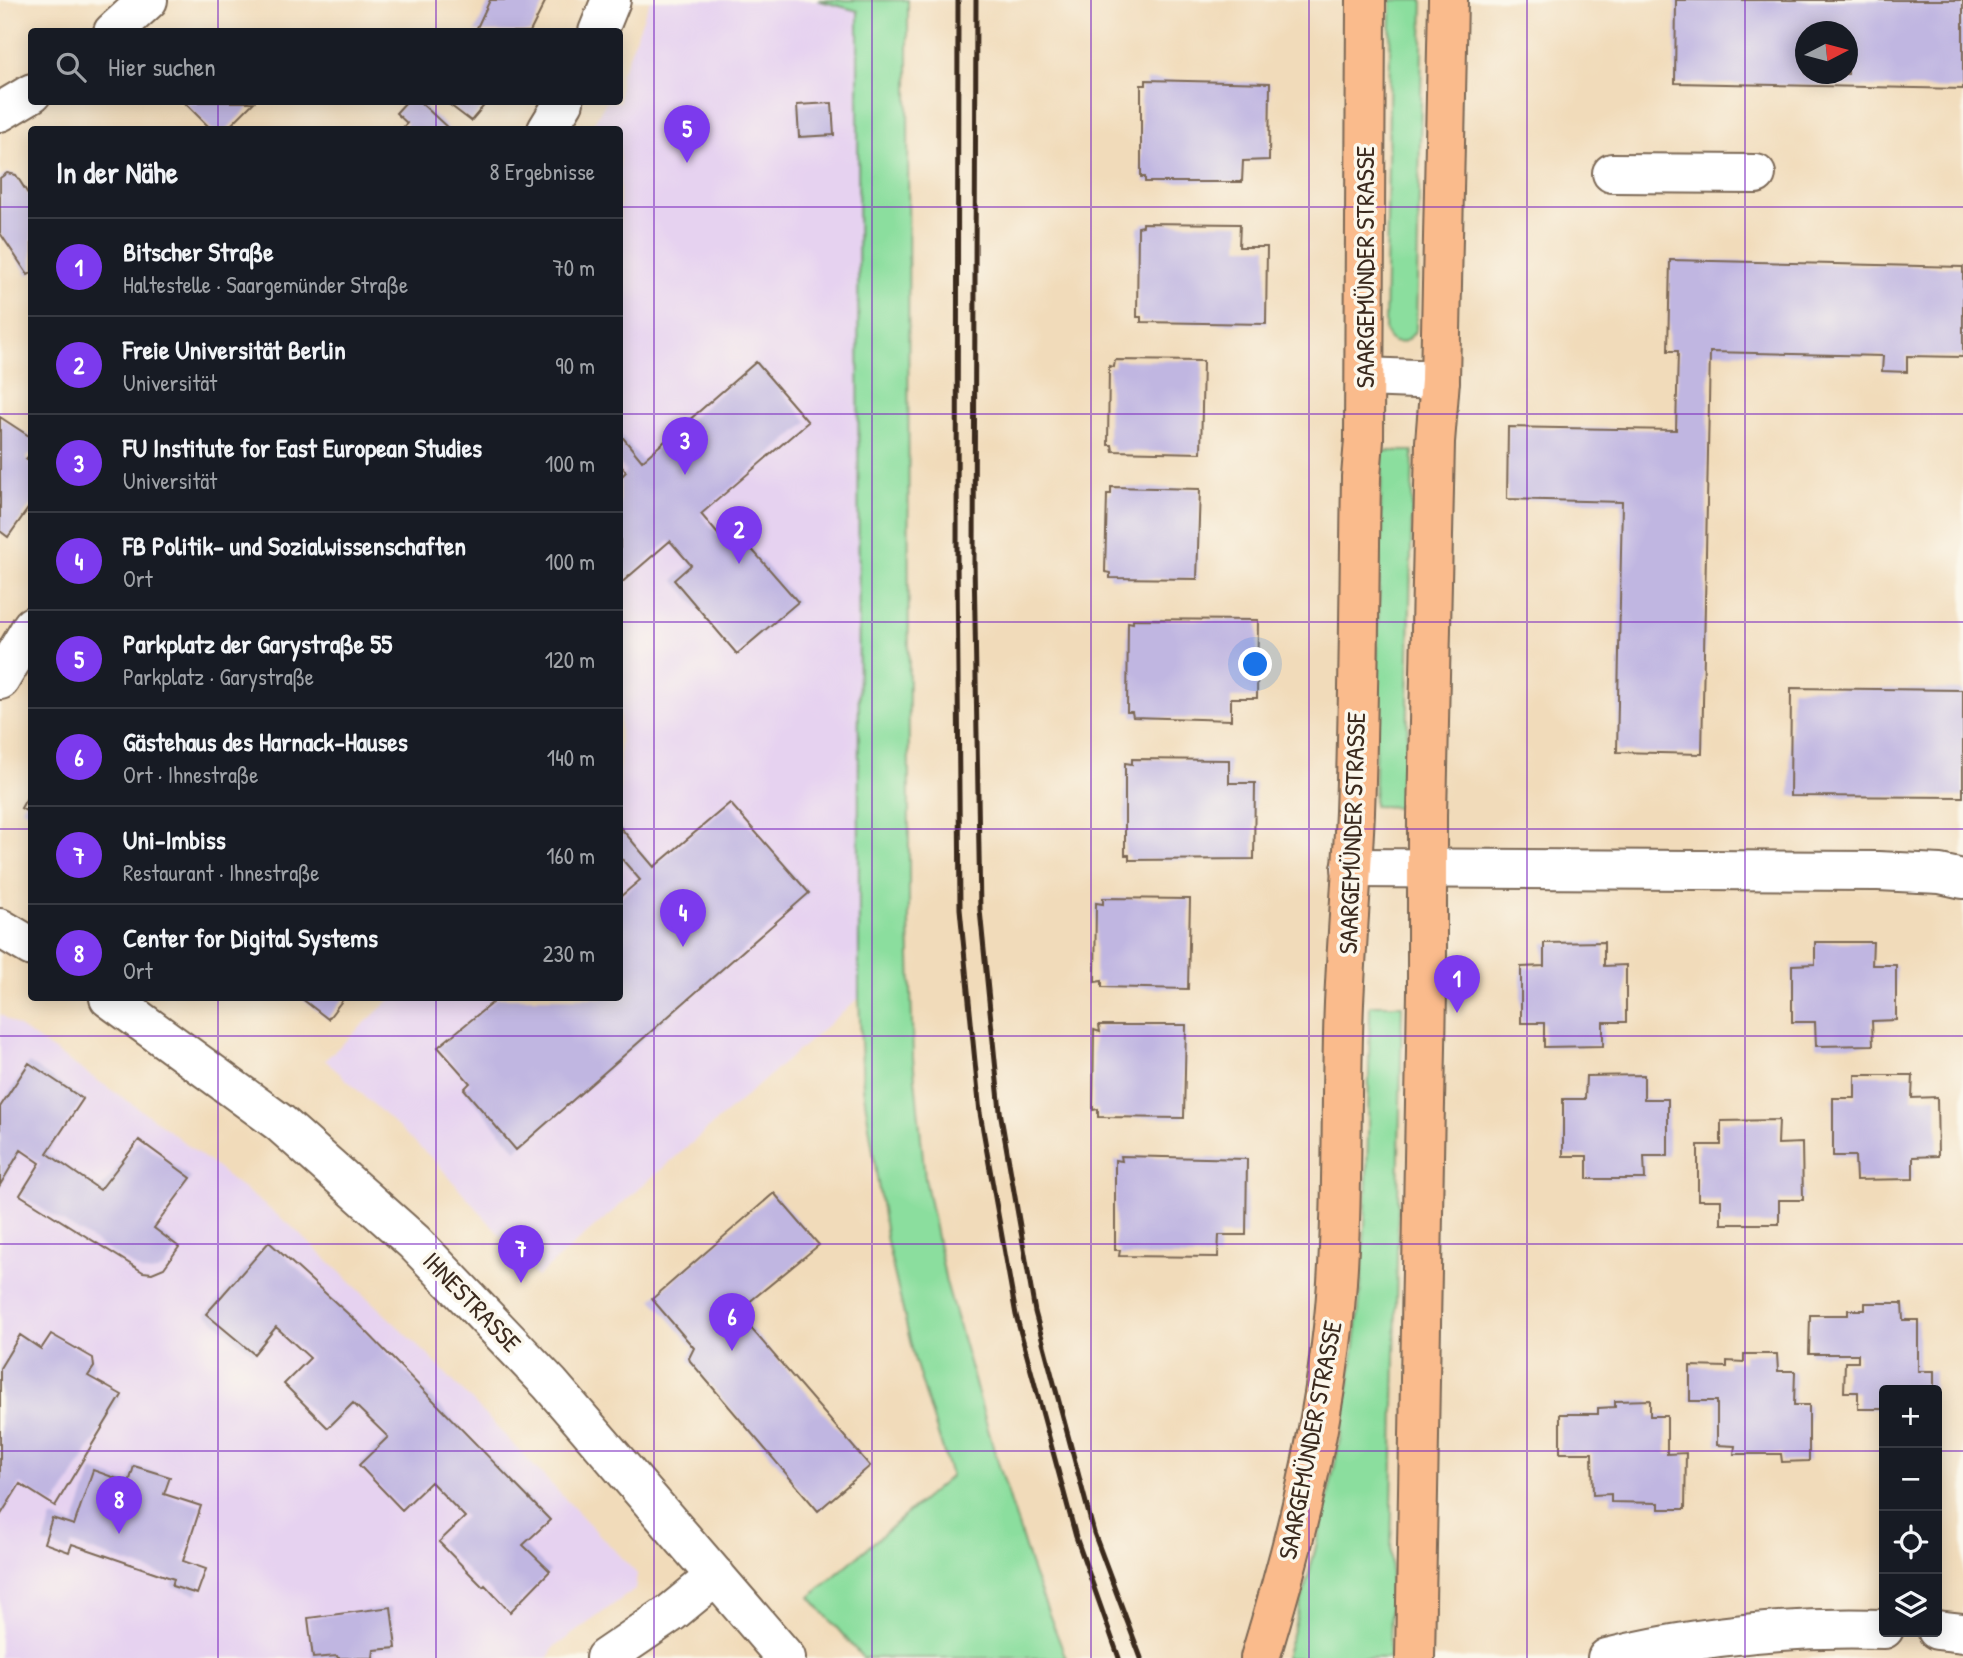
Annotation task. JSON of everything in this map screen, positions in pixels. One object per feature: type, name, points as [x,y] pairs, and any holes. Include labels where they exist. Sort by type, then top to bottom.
[{"type":"main road","name":"SAARGEMÜNDER STRASSE","points":[[1260,1658],[1308,1485],[1335,1307],[1344,1004],[1355,814],[1361,477],[1364,440],[1366,0]]},
{"type":"main road","points":[[1415,1658],[1434,442],[1440,380],[1448,0]]},
{"type":"street","points":[[117,28],[148,0]]},
{"type":"street","points":[[600,28],[611,0]]},
{"type":"street","points":[[0,111],[28,95]]},
{"type":"street","points":[[549,126],[562,105]]},
{"type":"street","points":[[1612,173],[1756,174]]},
{"type":"street","points":[[1365,377],[1440,380]]},
{"type":"street","points":[[0,680],[28,633]]},
{"type":"street","points":[[1351,868],[1878,871],[1963,878]]},
{"type":"street","points":[[0,928],[28,945]]},
{"type":"street","name":"IHNESTRASSE","points":[[113,1001],[280,1123],[414,1242],[551,1384],[786,1658]]},
{"type":"street","points":[[605,1658],[671,1613],[716,1576]]},
{"type":"street","points":[[1607,1658],[1705,1639],[1767,1631],[1844,1627],[1879,1629]]},
{"type":"street","points":[[1942,1631],[1963,1633]]},
{"type":"shaded area","points":[[650,0],[817,0],[858,11],[859,998],[537,1277],[435,1161],[325,1060],[389,1001],[623,1001],[623,126],[592,126],[604,105],[623,105],[623,69]]},
{"type":"shaded area","points":[[0,1014],[154,1119],[290,1225],[428,1355],[637,1574],[635,1589],[553,1648],[549,1658],[0,1658]]},
{"type":"green space","points":[[817,0],[908,0],[909,921],[913,1058],[925,1178],[946,1282],[1033,1573],[1066,1658],[863,1658],[810,1597],[951,1476],[914,1358],[887,1242],[863,1087],[859,998],[858,11]]},
{"type":"green space","points":[[1391,0],[1423,0],[1416,329],[1413,335],[1399,343],[1390,339],[1385,328]]},
{"type":"green space","points":[[1382,451],[1413,451],[1406,807],[1374,806]]},
{"type":"green space","points":[[1370,1005],[1402,1005],[1389,1658],[1285,1658],[1327,1502],[1350,1383],[1360,1301],[1365,1217]]},
{"type":"building","points":[[490,0],[545,2],[532,28],[477,28]]},
{"type":"building","points":[[1676,0],[1963,0],[1963,89],[1675,83]]},
{"type":"building","points":[[1146,80],[1270,83],[1269,160],[1243,161],[1242,182],[1145,182],[1145,177],[1141,177],[1141,85],[1146,85]]},
{"type":"building","points":[[832,103],[834,135],[799,137],[797,105]]},
{"type":"building","points":[[187,105],[251,105],[230,126],[208,126]]},
{"type":"building","points":[[403,105],[423,105],[446,126],[404,126],[407,123],[396,113]]},
{"type":"building","points":[[450,105],[484,105],[471,121]]},
{"type":"building","points":[[7,173],[16,175],[28,194],[28,275],[0,233],[0,178]]},
{"type":"building","points":[[1143,223],[1240,224],[1239,247],[1267,247],[1266,324],[1141,322],[1141,317],[1137,317],[1138,227],[1143,226]]},
{"type":"building","points":[[1670,260],[1963,267],[1963,357],[1907,356],[1907,372],[1882,371],[1883,356],[1710,352],[1702,754],[1617,752],[1622,502],[1507,499],[1508,427],[1676,430],[1678,351],[1668,351]]},
{"type":"building","points":[[1115,360],[1203,361],[1201,453],[1113,451],[1112,445],[1108,445],[1109,366],[1114,367]]},
{"type":"building","points":[[756,362],[808,422],[701,514],[722,539],[734,529],[798,602],[737,654],[674,580],[691,565],[670,541],[623,581],[623,475],[626,472],[623,468],[623,438],[642,461]]},
{"type":"building","points":[[0,417],[28,435],[28,509],[8,537],[0,531]]},
{"type":"building","points":[[1111,487],[1200,489],[1197,579],[1110,578],[1110,573],[1105,572],[1107,494],[1111,494]]},
{"type":"building","points":[[1133,619],[1258,620],[1257,698],[1231,698],[1231,720],[1133,717],[1132,712],[1127,712],[1128,622],[1133,623]]},
{"type":"building","points":[[1791,688],[1963,690],[1963,797],[1790,796]]},
{"type":"building","points":[[1132,759],[1229,760],[1229,783],[1255,783],[1254,859],[1129,860],[1129,855],[1125,855],[1125,763],[1132,764]]},
{"type":"building","points":[[28,796],[28,812],[21,808]]},
{"type":"building","points":[[730,803],[809,893],[516,1150],[464,1089],[470,1083],[438,1047],[494,1001],[623,1001],[623,894],[640,880],[623,860],[623,831],[654,867]]},
{"type":"building","points":[[1103,898],[1190,899],[1188,989],[1102,987],[1102,981],[1095,982],[1096,903],[1103,904]]},
{"type":"building","points":[[1604,942],[1604,966],[1626,965],[1626,1022],[1603,1022],[1603,1046],[1544,1047],[1544,1023],[1521,1023],[1521,967],[1544,966],[1544,943]]},
{"type":"building","points":[[1815,942],[1873,942],[1872,965],[1896,965],[1896,1020],[1872,1021],[1873,1045],[1816,1046],[1815,1022],[1792,1022],[1792,965],[1815,964]]},
{"type":"building","points":[[305,1001],[342,1001],[328,1019]]},
{"type":"building","points":[[1099,1025],[1186,1025],[1184,1118],[1098,1117],[1098,1109],[1093,1110],[1094,1030],[1100,1032]]},
{"type":"building","points":[[29,1063],[83,1099],[47,1153],[100,1190],[139,1140],[191,1178],[154,1228],[179,1247],[164,1268],[152,1273],[143,1272],[20,1195],[40,1163],[21,1150],[0,1185],[0,1107]]},
{"type":"building","points":[[1644,1075],[1644,1099],[1668,1099],[1668,1156],[1644,1156],[1645,1179],[1587,1179],[1587,1156],[1563,1156],[1563,1099],[1585,1099],[1586,1076]]},
{"type":"building","points":[[1855,1075],[1913,1075],[1912,1098],[1937,1097],[1938,1156],[1913,1157],[1913,1179],[1856,1180],[1855,1156],[1833,1156],[1833,1098],[1855,1098]]},
{"type":"building","points":[[1779,1120],[1778,1144],[1802,1143],[1803,1200],[1779,1200],[1779,1224],[1721,1224],[1721,1200],[1698,1200],[1698,1145],[1721,1145],[1721,1121]]},
{"type":"building","points":[[1121,1156],[1247,1159],[1246,1235],[1219,1235],[1218,1257],[1119,1256],[1120,1250],[1115,1250],[1115,1160],[1122,1161]]},
{"type":"building","points":[[774,1193],[819,1245],[737,1312],[870,1466],[818,1511],[690,1361],[694,1348],[652,1299]]},
{"type":"building","points":[[269,1242],[357,1322],[550,1520],[523,1545],[550,1571],[510,1612],[439,1542],[465,1517],[431,1482],[402,1510],[359,1465],[388,1437],[353,1403],[328,1428],[284,1384],[310,1358],[276,1327],[254,1354],[206,1314]]},
{"type":"building","points":[[1865,1303],[1902,1303],[1903,1320],[1918,1320],[1918,1371],[1934,1371],[1934,1385],[1879,1385],[1879,1409],[1858,1409],[1858,1392],[1844,1392],[1845,1362],[1858,1362],[1858,1354],[1809,1354],[1810,1315],[1848,1315],[1848,1310],[1865,1310]]},
{"type":"building","points":[[51,1334],[93,1358],[94,1367],[88,1376],[122,1395],[55,1506],[20,1484],[0,1516],[0,1368],[20,1335],[41,1349]]},
{"type":"building","points":[[1744,1354],[1777,1354],[1778,1371],[1795,1371],[1794,1405],[1809,1405],[1809,1461],[1782,1462],[1781,1454],[1734,1454],[1735,1446],[1717,1445],[1717,1401],[1690,1401],[1690,1366],[1727,1367],[1727,1361],[1744,1362]]},
{"type":"building","points":[[1650,1400],[1650,1416],[1667,1416],[1667,1454],[1686,1453],[1685,1509],[1659,1509],[1659,1503],[1611,1502],[1611,1494],[1593,1495],[1592,1453],[1560,1453],[1560,1414],[1598,1414],[1598,1408],[1615,1407],[1615,1401]]},
{"type":"building","points":[[134,1466],[170,1477],[164,1494],[201,1506],[183,1561],[206,1569],[197,1594],[172,1586],[174,1579],[72,1544],[69,1552],[44,1543],[52,1518],[74,1525],[93,1470],[129,1483]]},
{"type":"building","points":[[391,1607],[396,1648],[374,1650],[373,1658],[313,1658],[308,1618]]},
{"type":"railway","points":[[958,0],[957,560],[960,909],[980,1113],[1016,1315],[1076,1537],[1119,1658]]},
{"type":"railway","points":[[976,0],[974,561],[980,910],[1000,1111],[1035,1312],[1094,1533],[1141,1658]]},
{"type":"place","name":"Parkplatz der Garystraße 55","points":[[687,163]]},
{"type":"place","name":"FU Institute for East European Studies","points":[[685,475]]},
{"type":"place","name":"Freie Universität Berlin","points":[[739,564]]},
{"type":"place","name":"FB Politik- und Sozialwissenschaften","points":[[683,947]]},
{"type":"place","name":"Bitscher Straße","points":[[1457,1013]]},
{"type":"place","name":"Uni-Imbiss","points":[[521,1283]]},
{"type":"place","name":"Gästehaus des Harnack-Hauses","points":[[732,1351]]},
{"type":"place","name":"Center for Digital Systems","points":[[119,1534]]}]
